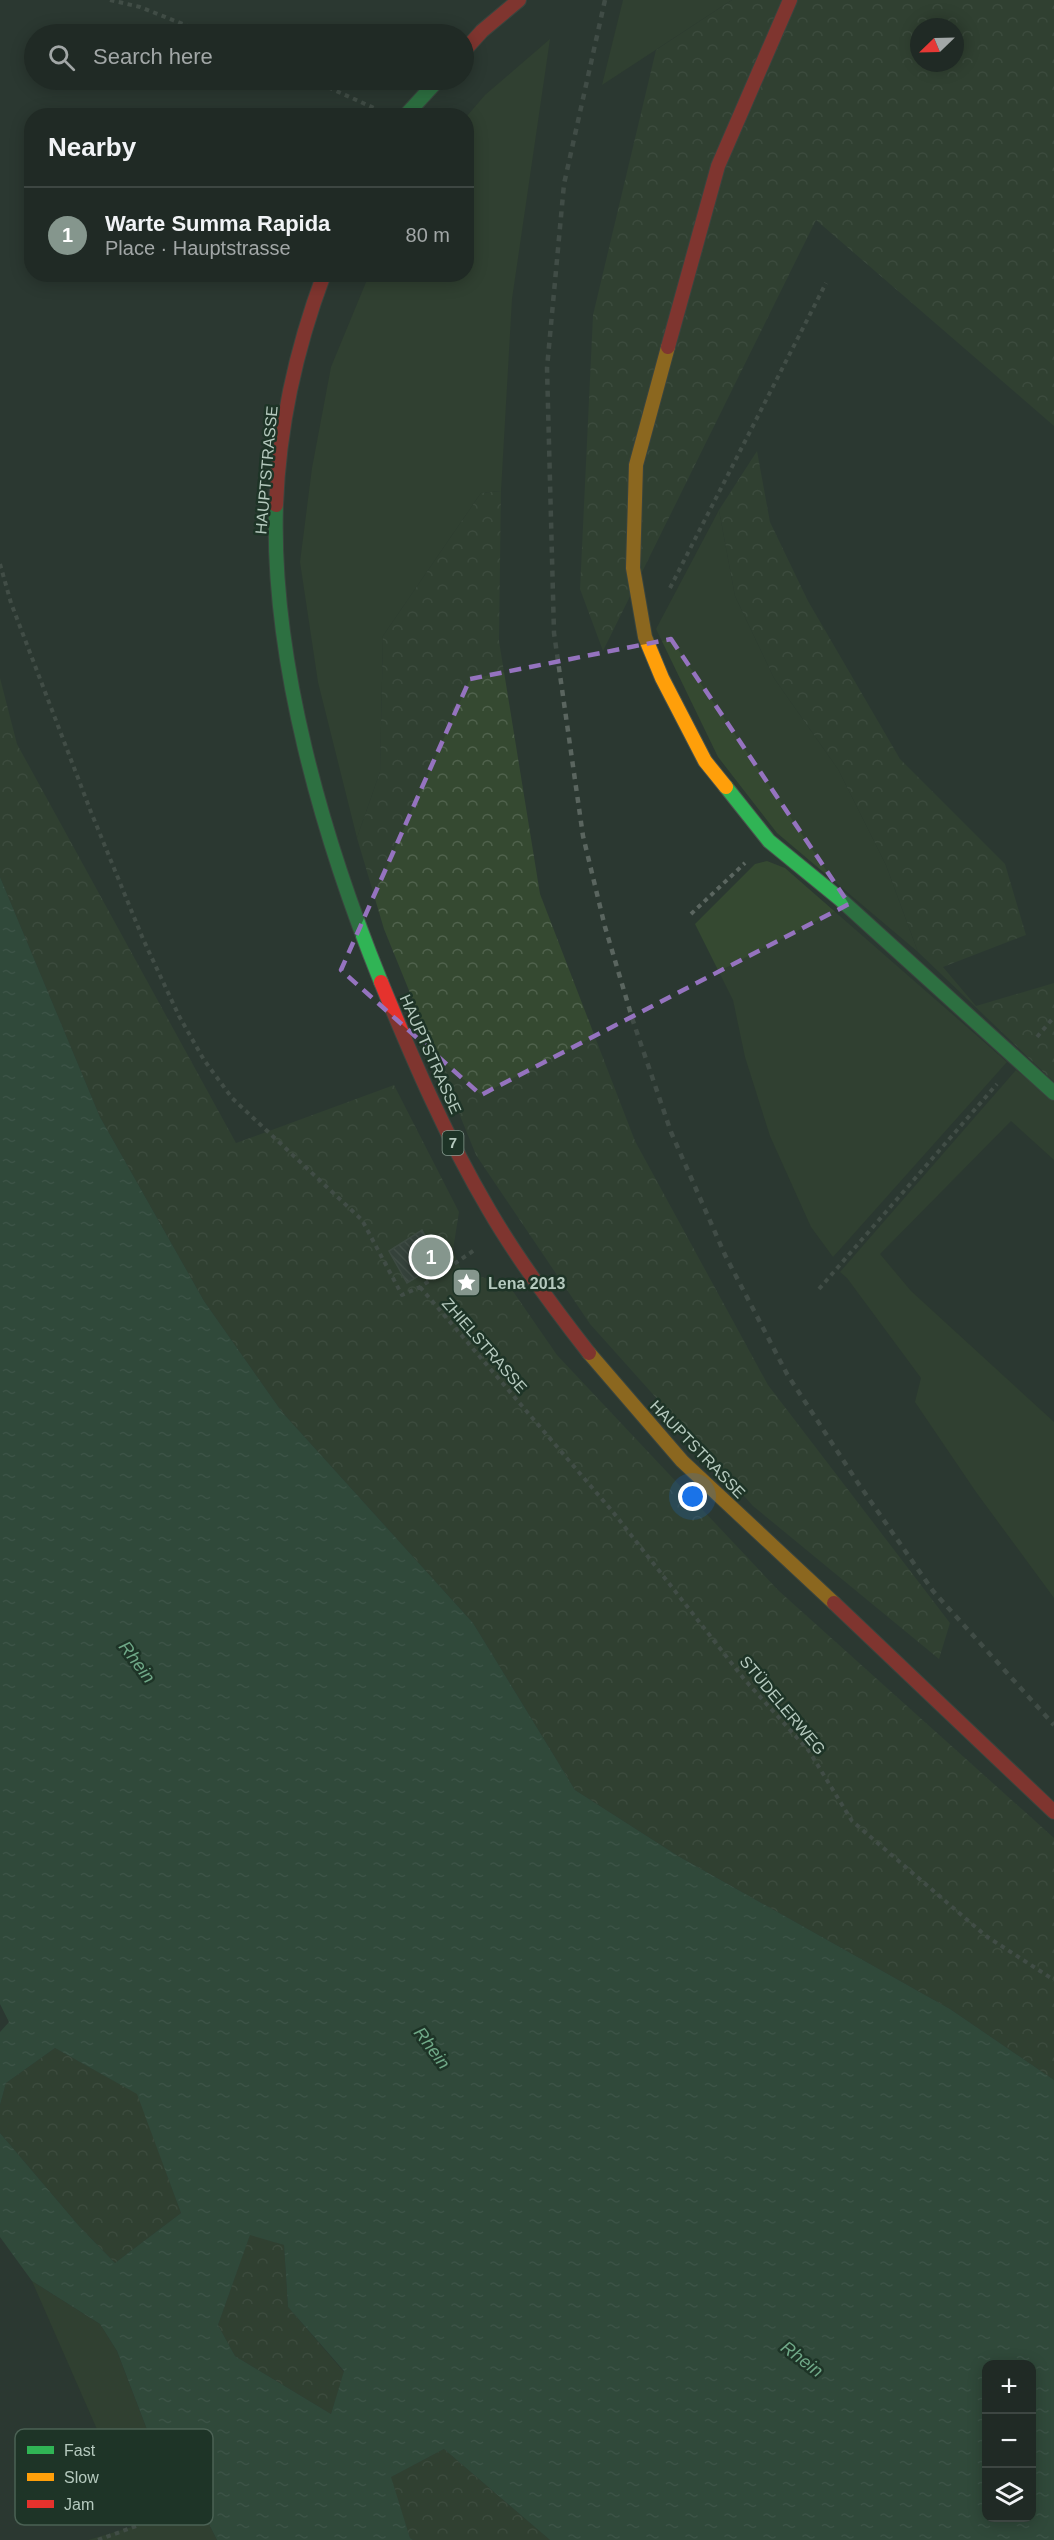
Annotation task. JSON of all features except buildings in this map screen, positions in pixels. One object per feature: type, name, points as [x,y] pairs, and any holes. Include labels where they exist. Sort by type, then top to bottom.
[{"type":"main road","points":[[474,40],[519,0]]},
{"type":"main road","points":[[790,0],[718,166],[636,465],[633,568],[645,637],[662,678],[705,761],[769,841],[840,899],[1054,1092]]},
{"type":"main road","points":[[412,108],[429,90]]},
{"type":"main road","name":"HAUPTSTRASSE","points":[[321,282],[296,358],[282,433],[276,509],[278,571],[297,701],[321,804],[382,986],[430,1096],[502,1231],[547,1298],[650,1426],[710,1487],[1054,1812]]},
{"type":"path","points":[[110,0],[140,7],[183,24]]},
{"type":"path","points":[[334,90],[373,108]]},
{"type":"path","points":[[666,595],[826,283]]},
{"type":"path","points":[[0,564],[11,603],[91,812],[143,939],[179,1016],[204,1060],[232,1098],[362,1221],[402,1295],[420,1287]]},
{"type":"path","points":[[691,914],[769,841]]},
{"type":"path","points":[[819,1289],[1017,1060]]},
{"type":"path","name":"ZHIELSTRASSE","points":[[502,1231],[420,1287],[549,1438]]},
{"type":"path","name":"STÜDELERWEG","points":[[549,1438],[657,1567],[744,1679],[809,1751],[852,1821],[986,1936],[1054,1980]]},
{"type":"path","points":[[98,2540],[139,2525]]},
{"type":"highlighted area","points":[[671,639],[849,904],[481,1095],[341,970],[470,679]]},
{"type":"green space","points":[[623,0],[732,0],[602,85]]},
{"type":"green space","points":[[732,0],[1054,0],[1054,426],[816,220],[603,651],[580,589],[593,315],[656,50]]},
{"type":"green space","points":[[550,39],[512,299],[501,491],[481,493],[383,636],[380,772],[357,838],[318,682],[300,562],[312,468],[331,367],[366,282],[474,282],[474,108],[485,95]]},
{"type":"green space","points":[[757,451],[770,522],[808,601],[900,759],[1005,864],[1026,935],[943,967],[976,1006],[1054,983],[1054,1082],[918,952],[886,865],[838,769],[774,678],[735,596],[719,510]]},
{"type":"green space","points":[[501,491],[499,641],[540,894],[635,1141],[768,1385],[950,1623],[939,1659],[753,1506],[590,1324],[476,1155],[384,929],[357,838],[380,772],[383,636],[481,493]]},
{"type":"green space","points":[[719,510],[735,596],[774,678],[838,769],[886,865],[918,952],[777,833],[718,757],[656,629]]},
{"type":"green space","points":[[0,678],[17,744],[236,1143],[394,1085],[459,1212],[453,1250],[462,1272],[508,1284],[557,1355],[779,1591],[1054,1838],[1054,2080],[950,2009],[678,1856],[575,1790],[473,1623],[282,1412],[204,1301],[100,1117],[0,877]]},
{"type":"green space","points":[[767,861],[785,868],[1007,1062],[833,1257],[811,1227],[770,1136],[745,1057],[733,1000],[695,924],[755,864]]},
{"type":"green space","points":[[1016,1070],[1054,1100],[1054,1160],[1011,1121],[880,1254],[911,1291],[1054,1422],[1054,1598],[976,1492],[915,1402],[921,1378],[847,1278],[840,1272]]},
{"type":"green space","points":[[55,2048],[138,2094],[181,2213],[115,2263],[79,2226],[0,2133],[0,2105],[6,2083]]},
{"type":"green space","points":[[250,2234],[284,2245],[288,2307],[344,2372],[331,2414],[235,2356],[218,2325]]},
{"type":"green space","points":[[32,2281],[100,2324],[117,2351],[147,2429],[97,2429]]},
{"type":"green space","points":[[444,2449],[550,2540],[413,2540],[410,2538],[390,2477]]},
{"type":"green space","points":[[139,2525],[210,2525],[217,2540],[88,2540]]},
{"type":"water","name":"Rhein","points":[[0,877],[100,1117],[204,1301],[282,1412],[473,1623],[575,1790],[678,1856],[950,2009],[1054,2080],[1054,2540],[550,2540],[444,2449],[391,2477],[410,2538],[413,2540],[217,2540],[210,2525],[213,2525],[213,2429],[147,2429],[117,2351],[100,2324],[32,2281],[0,2237],[0,2133],[79,2226],[115,2263],[181,2213],[137,2094],[55,2048],[6,2083],[0,2105],[0,2032],[9,2022],[0,2004]],"holes":[[[250,2235],[284,2245],[288,2307],[344,2371],[331,2414],[235,2356],[218,2325]]]},
{"type":"railway","points":[[605,0],[564,184],[547,368],[554,633],[583,836],[605,927],[633,1021],[671,1132],[725,1255],[787,1374],[858,1483],[933,1591],[1054,1725]]},
{"type":"traffic: fast","points":[[412,108],[429,90]]},
{"type":"traffic: fast","points":[[276,505],[277,564],[282,625],[305,748],[339,869],[381,982]]},
{"type":"traffic: fast","points":[[726,787],[769,841],[840,899],[1054,1093]]},
{"type":"traffic: slow","points":[[668,347],[636,465],[633,568],[645,637],[662,678],[705,761],[726,787]]},
{"type":"traffic: slow","points":[[589,1353],[682,1461],[834,1603]]},
{"type":"traffic: jam","points":[[474,40],[519,0]]},
{"type":"traffic: jam","points":[[668,347],[718,166],[790,0]]},
{"type":"traffic: jam","points":[[276,505],[285,417],[297,359],[321,282]]},
{"type":"traffic: jam","points":[[381,982],[431,1098],[473,1182],[524,1265],[589,1353]]},
{"type":"traffic: jam","points":[[834,1603],[1054,1812]]},
{"type":"place","name":"Warte Summa Rapida","points":[[431,1257]]},
{"type":"place","name":"Lena 2013","points":[[467,1283]]}]
